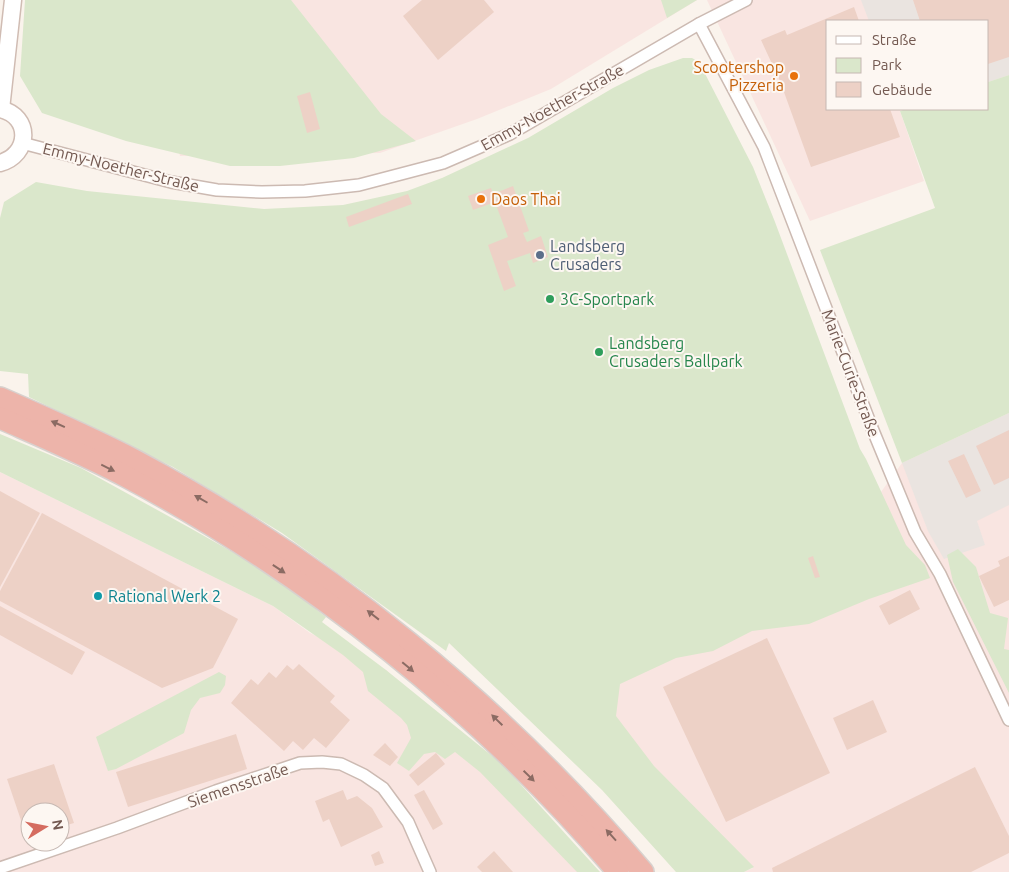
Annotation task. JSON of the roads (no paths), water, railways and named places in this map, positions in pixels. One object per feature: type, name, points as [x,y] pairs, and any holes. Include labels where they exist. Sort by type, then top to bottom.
[{"type":"highway","points":[[0,398],[83,435],[136,462],[243,524],[292,555],[351,598],[416,648],[484,708],[548,769],[611,834],[643,872]]},
{"type":"highway","points":[[0,418],[127,477],[238,542],[340,612],[474,723],[535,782],[618,872]]},
{"type":"street","points":[[0,162],[14,156],[22,144],[22,128],[19,121],[14,115],[1,109],[13,0]]},
{"type":"street","name":"Emmy-Noether-Straße","points":[[22,144],[171,182],[217,190],[305,191],[359,185],[443,163],[510,134],[699,24],[746,0]]},
{"type":"street","name":"Marie-Curie-Straße","points":[[699,24],[764,147],[872,428],[915,532],[940,574],[1009,720]]},
{"type":"street","name":"Siemensstraße","points":[[0,868],[281,769],[300,763],[322,762],[341,764],[364,775],[383,788],[408,822],[430,872]]},
{"type":"place","name":"Scootershop Pizzeria","points":[[794,76]]},
{"type":"place","name":"Daos Thai","points":[[481,199]]},
{"type":"place","name":"Landsberg Crusaders","points":[[540,255]]},
{"type":"place","name":"3C-Sportpark","points":[[550,299]]},
{"type":"place","name":"Landsberg Crusaders Ballpark","points":[[599,352]]},
{"type":"place","name":"Rational Werk 2","points":[[98,596]]}]
